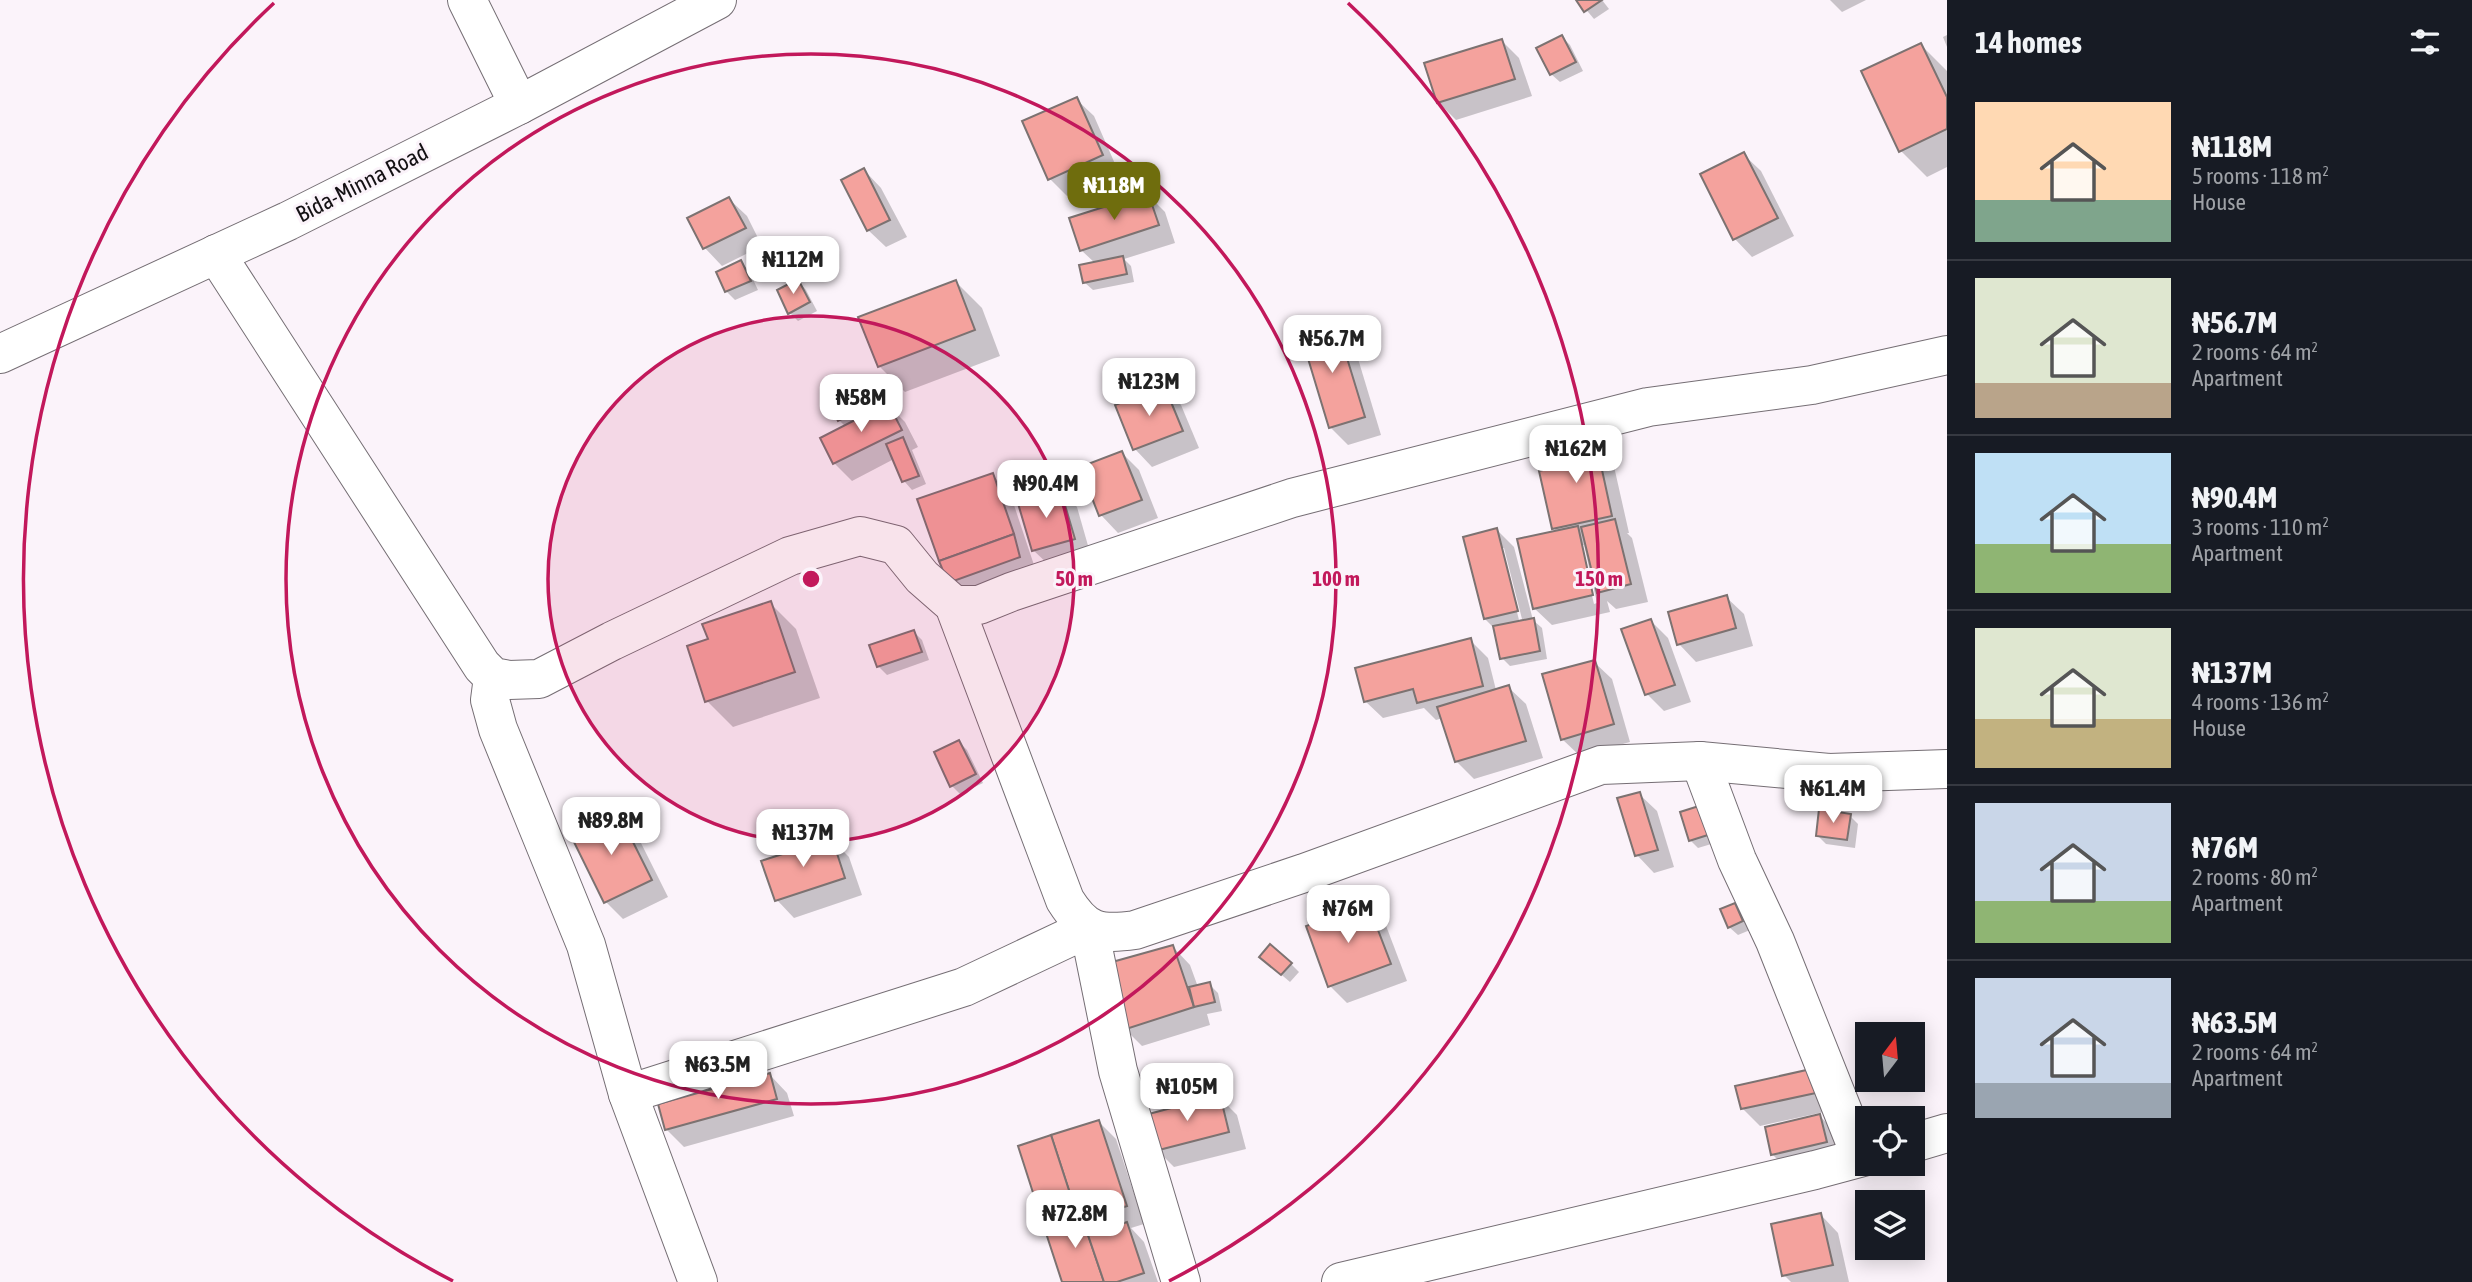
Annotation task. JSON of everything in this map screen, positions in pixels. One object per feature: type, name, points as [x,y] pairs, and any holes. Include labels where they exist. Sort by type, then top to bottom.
[{"type":"street","points":[[467,0],[519,105]]},
{"type":"street","name":"Bida-Minna Road","points":[[0,354],[216,254],[519,105],[718,0]]},
{"type":"street","points":[[216,254],[482,666],[493,677],[509,680],[539,679],[790,556],[860,536],[896,545],[922,577],[954,606],[1065,900],[1075,916],[1089,928],[1109,934],[1135,930],[1304,873],[1601,765],[1700,761],[1829,773],[1947,769]]},
{"type":"street","points":[[954,606],[979,605],[1292,498],[1648,407],[1812,385],[1947,355]]},
{"type":"street","points":[[493,677],[490,700],[498,729],[586,945],[628,1094],[698,1282]]},
{"type":"street","points":[[1700,761],[1737,860],[1855,1134]]},
{"type":"street","points":[[628,1094],[964,987],[1089,928]]},
{"type":"street","points":[[1089,928],[1118,1071],[1181,1282]]},
{"type":"street","points":[[1925,1139],[1947,1133]]},
{"type":"street","points":[[1341,1282],[1802,1174],[1855,1159]]},
{"type":"building","points":[[1576,0],[1602,0],[1584,12]]},
{"type":"building","points":[[1562,35],[1576,62],[1550,75],[1536,48]]},
{"type":"building","points":[[1502,39],[1515,79],[1437,103],[1424,63]]},
{"type":"building","points":[[1921,43],[1947,97],[1947,129],[1899,152],[1861,71]]},
{"type":"building","points":[[1077,97],[1103,155],[1048,180],[1022,121]]},
{"type":"building","points":[[1744,152],[1778,218],[1733,240],[1700,174]]},
{"type":"building","points":[[864,168],[890,220],[867,231],[841,180]]},
{"type":"building","points":[[1148,193],[1159,225],[1080,251],[1069,218]]},
{"type":"building","points":[[729,197],[746,228],[703,249],[687,218]]},
{"type":"building","points":[[1123,256],[1127,274],[1083,283],[1079,265]]},
{"type":"building","points":[[741,260],[751,281],[725,292],[716,272]]},
{"type":"building","points":[[798,279],[810,302],[788,314],[777,290]]},
{"type":"building","points":[[956,280],[975,330],[878,367],[858,317]]},
{"type":"building","points":[[1336,322],[1365,417],[1329,428],[1300,332]]},
{"type":"building","points":[[863,385],[872,404],[838,421],[828,401]]},
{"type":"building","points":[[1164,385],[1183,431],[1133,450],[1115,405]]},
{"type":"building","points":[[888,403],[902,430],[833,464],[820,438]]},
{"type":"building","points":[[1594,433],[1612,516],[1552,529],[1539,471],[1567,464],[1562,441]]},
{"type":"building","points":[[903,437],[919,476],[902,482],[886,444]]},
{"type":"building","points":[[1122,451],[1142,500],[1099,516],[1080,467]]},
{"type":"building","points":[[993,473],[1014,534],[939,561],[917,499]]},
{"type":"building","points":[[1060,488],[1075,539],[1032,551],[1017,500]]},
{"type":"building","points":[[1615,519],[1631,584],[1597,593],[1581,527]]},
{"type":"building","points":[[1578,526],[1593,595],[1533,609],[1517,539]]},
{"type":"building","points":[[1497,528],[1518,611],[1484,619],[1463,537]]},
{"type":"building","points":[[1014,534],[1020,557],[948,583],[939,561]]},
{"type":"building","points":[[1727,595],[1736,628],[1677,645],[1668,612]]},
{"type":"building","points":[[771,601],[795,672],[705,702],[687,646],[708,639],[702,624]]},
{"type":"building","points":[[1534,618],[1540,651],[1500,659],[1493,626]]},
{"type":"building","points":[[1651,619],[1675,685],[1645,695],[1621,629]]},
{"type":"building","points":[[914,630],[922,652],[877,667],[869,645]]},
{"type":"building","points":[[1471,638],[1483,686],[1417,703],[1413,689],[1364,702],[1355,668]]},
{"type":"building","points":[[1595,660],[1614,724],[1561,740],[1542,674]]},
{"type":"building","points":[[1509,685],[1526,741],[1455,762],[1437,707]]},
{"type":"building","points":[[959,740],[976,774],[950,787],[934,752]]},
{"type":"building","points":[[1640,792],[1658,850],[1635,856],[1617,798]]},
{"type":"building","points":[[1702,805],[1711,834],[1689,841],[1680,812]]},
{"type":"building","points":[[1819,809],[1851,814],[1847,840],[1816,836]]},
{"type":"building","points":[[617,810],[652,880],[604,903],[570,834]]},
{"type":"building","points":[[832,838],[845,878],[775,901],[761,861]]},
{"type":"building","points":[[1735,903],[1743,921],[1728,928],[1720,909]]},
{"type":"building","points":[[1368,904],[1391,964],[1328,987],[1306,926]]},
{"type":"building","points":[[1270,944],[1292,963],[1281,975],[1259,957]]},
{"type":"building","points":[[1173,945],[1194,1007],[1123,1030],[1105,964]]},
{"type":"building","points":[[1210,982],[1215,1002],[1194,1007],[1189,987]]},
{"type":"building","points":[[1811,1069],[1816,1093],[1741,1109],[1735,1086]]},
{"type":"building","points":[[770,1073],[777,1099],[665,1130],[658,1104]]},
{"type":"building","points":[[1220,1095],[1229,1132],[1155,1151],[1145,1115]]},
{"type":"building","points":[[1820,1114],[1827,1142],[1771,1155],[1765,1127]]},
{"type":"building","points":[[1099,1120],[1127,1206],[1092,1217],[1090,1211],[1077,1215],[1051,1135]]},
{"type":"building","points":[[1051,1135],[1077,1215],[1065,1218],[1067,1223],[1045,1230],[1018,1146]]},
{"type":"building","points":[[1090,1211],[1097,1231],[1088,1235],[1104,1282],[1062,1282],[1045,1230],[1067,1223],[1065,1218]]},
{"type":"building","points":[[1821,1213],[1833,1265],[1782,1276],[1771,1224]]},
{"type":"building","points":[[1127,1222],[1144,1273],[1117,1282],[1104,1282],[1088,1235]]}]
